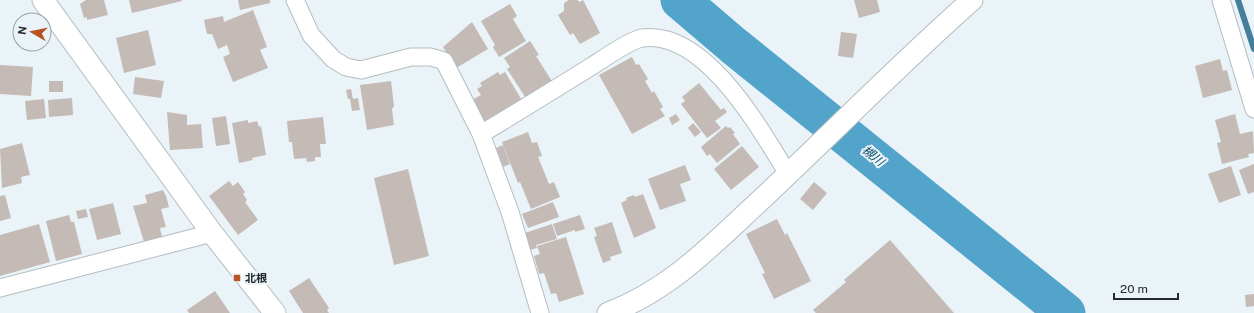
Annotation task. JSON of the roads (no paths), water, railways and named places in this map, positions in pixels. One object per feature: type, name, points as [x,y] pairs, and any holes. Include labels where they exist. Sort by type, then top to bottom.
[{"type":"street","points":[[44,0],[212,233],[275,313]]},
{"type":"street","points":[[295,0],[312,35],[334,59],[346,67],[361,70],[411,57],[431,57],[444,61],[481,134],[510,212],[540,313]]},
{"type":"street","points":[[608,313],[631,304],[687,269],[804,160],[862,102],[972,0]]},
{"type":"street","points":[[1221,0],[1254,109]]},
{"type":"street","points":[[481,134],[609,55],[640,38],[656,37],[685,48],[716,72],[746,106],[788,174]]},
{"type":"street","points":[[0,288],[212,233]]},
{"type":"waterway","name":"槻川","points":[[680,0],[734,46],[1066,313]]},
{"type":"waterway","points":[[1238,0],[1254,49]]},
{"type":"place","name":"北根","points":[[237,278]]}]
